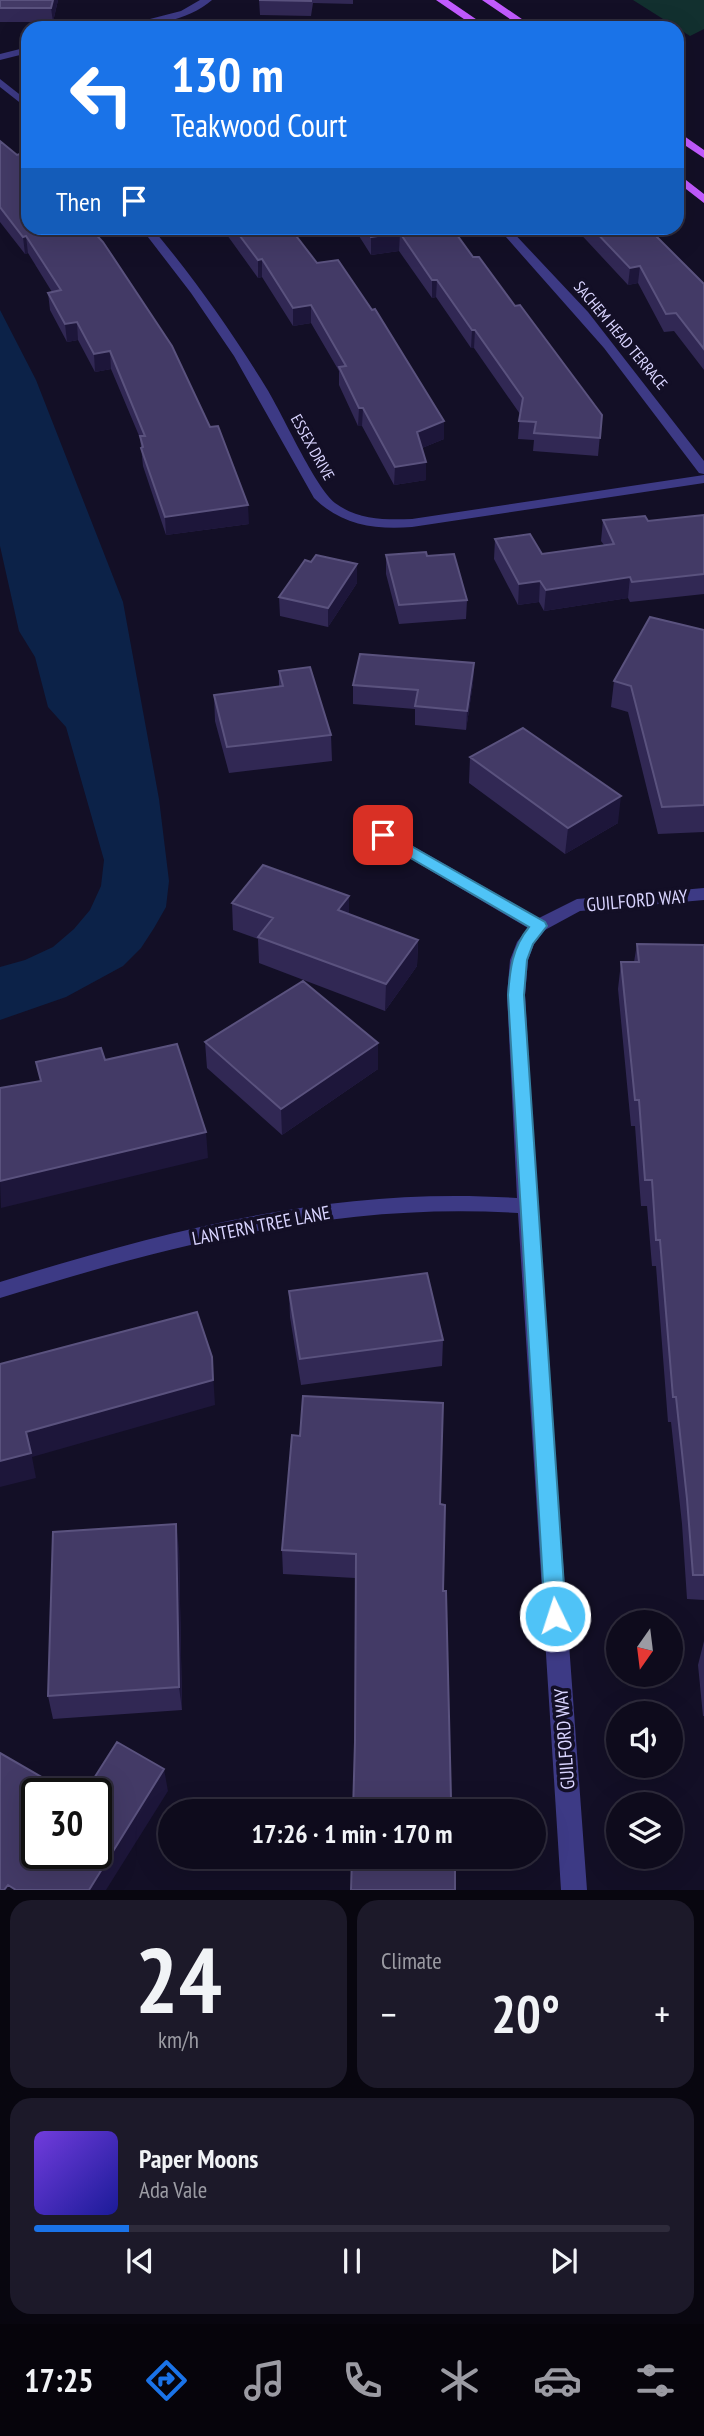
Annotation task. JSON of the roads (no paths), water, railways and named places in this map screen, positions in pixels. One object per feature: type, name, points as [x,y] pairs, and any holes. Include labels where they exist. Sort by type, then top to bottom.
[{"type":"main road","points":[[441,0],[473,21]]},
{"type":"main road","points":[[487,0],[519,21]]},
{"type":"main road","points":[[684,139],[704,155]]},
{"type":"main road","points":[[684,182],[704,200]]},
{"type":"street","points":[[150,21],[184,13],[207,0]]},
{"type":"street","points":[[0,57],[21,52]]},
{"type":"street","points":[[0,82],[21,100]]},
{"type":"street","name":"ESSEX DRIVE","points":[[151,235],[209,309],[256,381],[319,495],[329,507],[346,516],[390,525],[412,523],[704,479]]},
{"type":"street","name":"SACHEM HEAD TERRACE","points":[[510,235],[583,314],[704,470]]},
{"type":"street","points":[[383,835],[539,926]]},
{"type":"street","name":"GUILFORD WAY","points":[[574,1890],[527,1206],[516,995],[519,960],[526,942],[539,926],[577,905],[704,894]]},
{"type":"street","name":"LANTERN TREE LANE","points":[[0,1290],[68,1269],[195,1237],[322,1213],[390,1204],[466,1202],[527,1206]]},
{"type":"water","points":[[0,310],[36,380],[123,602],[159,799],[169,881],[166,907],[141,948],[123,966],[66,997],[0,1020],[0,967],[25,960],[53,947],[74,929],[90,910],[101,886],[104,860],[66,727],[48,707],[35,657],[19,631],[0,546]]}]
